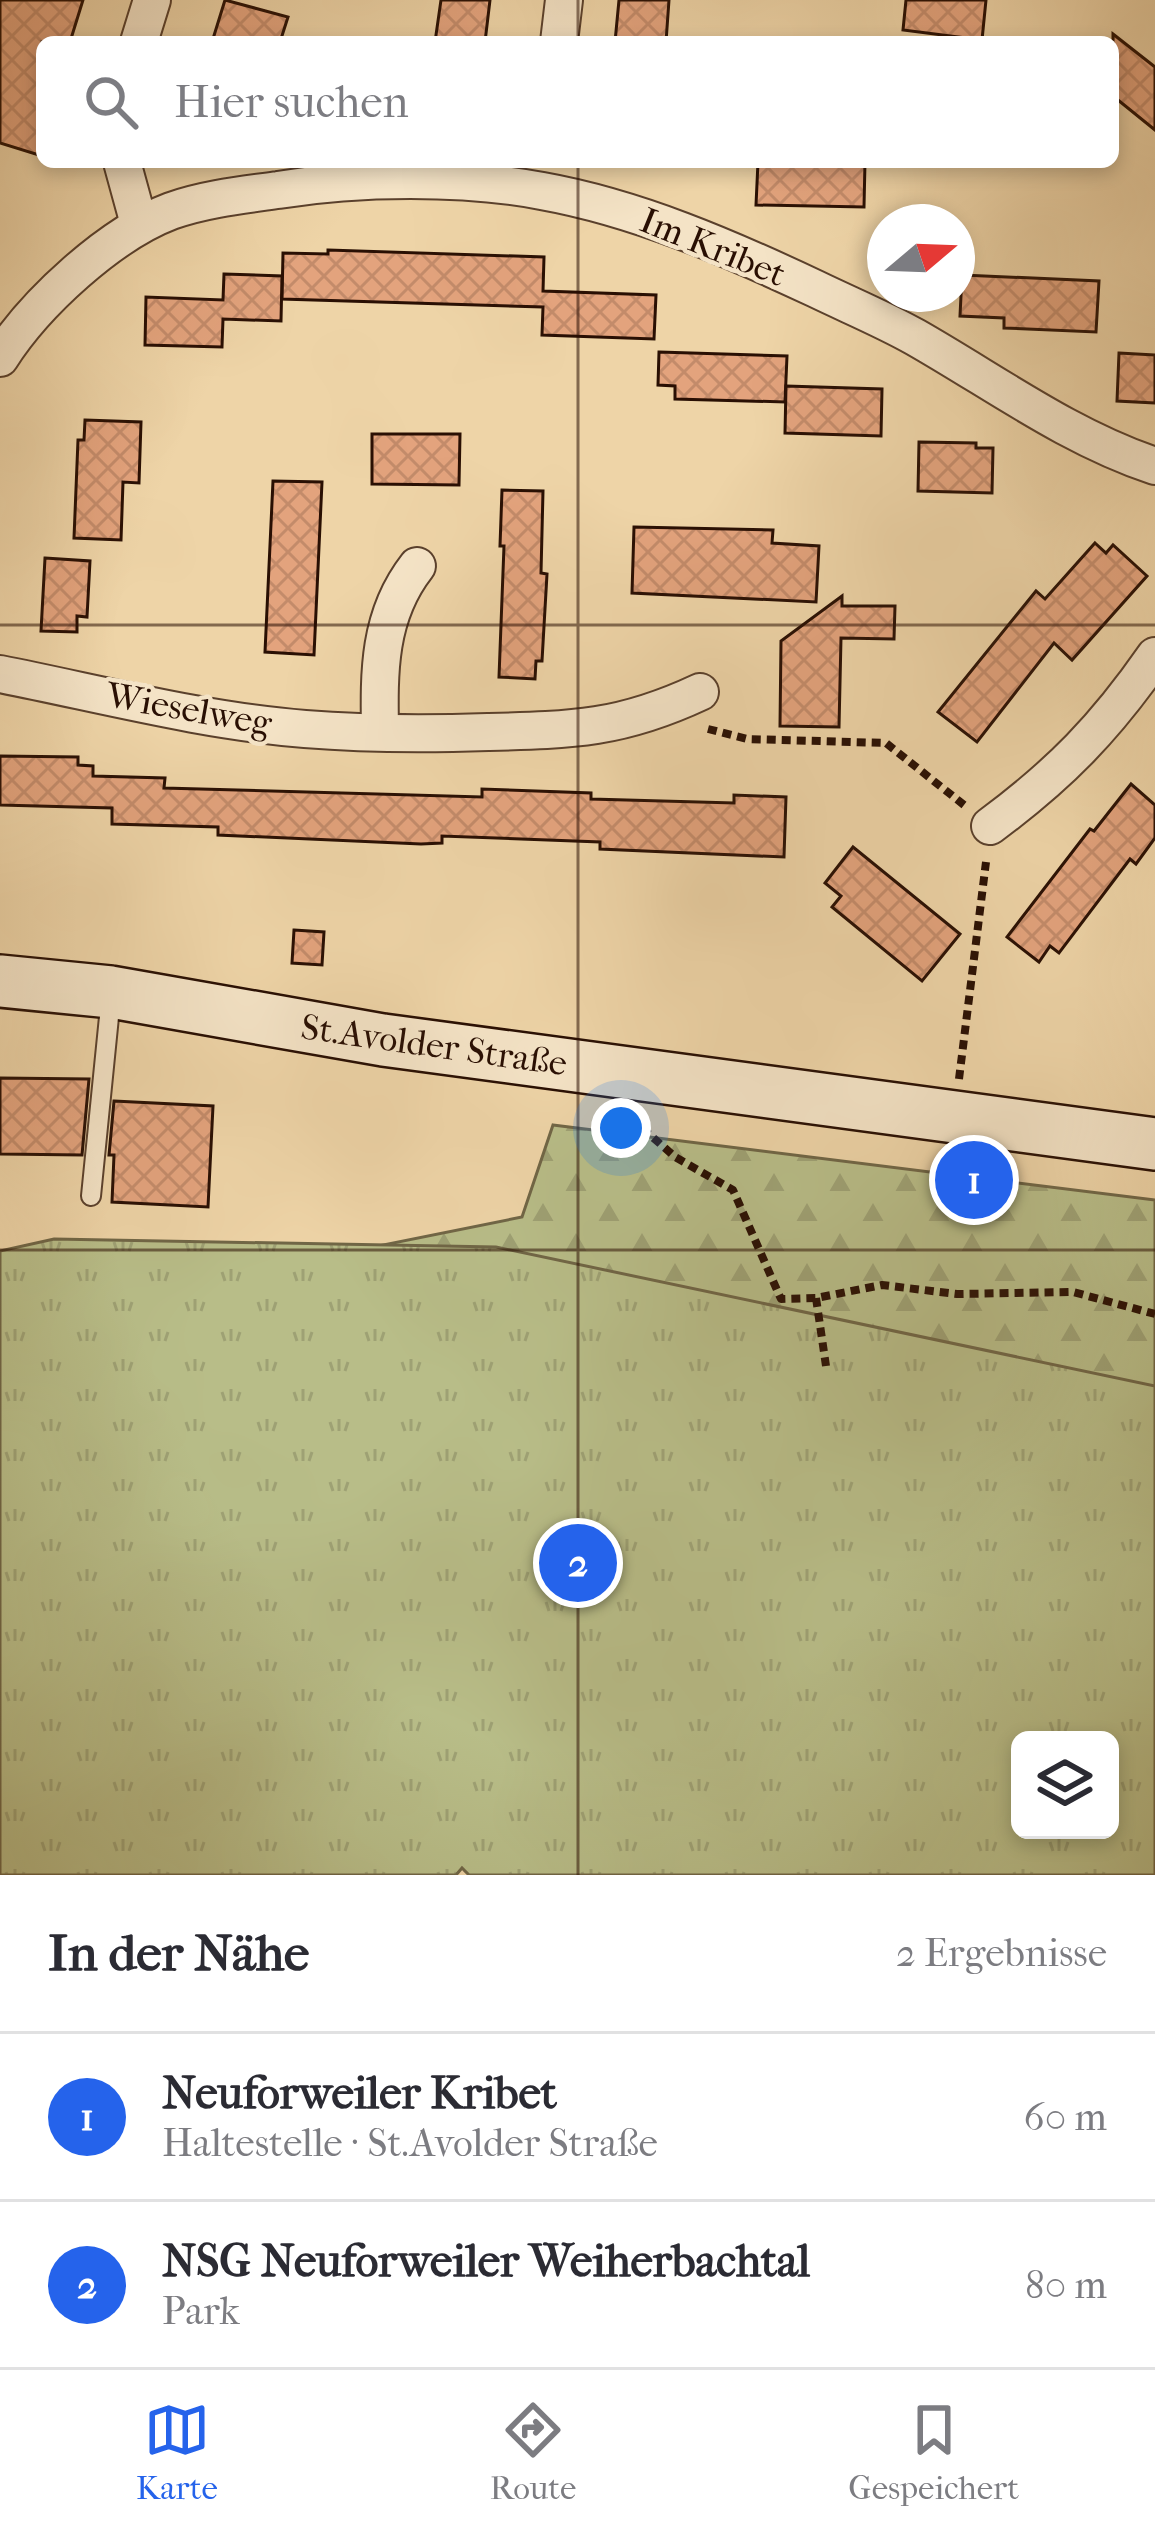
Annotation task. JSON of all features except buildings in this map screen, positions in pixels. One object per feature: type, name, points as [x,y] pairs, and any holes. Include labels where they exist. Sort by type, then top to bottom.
[{"type":"main road","name":"St.Avolder Straße","points":[[0,981],[111,992],[383,1040],[1155,1144]]},
{"type":"street","points":[[142,36],[152,0]]},
{"type":"street","points":[[560,36],[564,0]]},
{"type":"street","points":[[124,168],[140,224]]},
{"type":"street","name":"Im Kribet","points":[[0,357],[20,329],[88,263],[140,224],[174,210],[299,186],[543,176],[767,266],[910,334],[1083,437],[1155,466]]},
{"type":"street","points":[[380,732],[379,659],[390,611],[400,587],[417,566]]},
{"type":"street","points":[[990,826],[1050,782],[1106,724],[1155,656]]},
{"type":"street","name":"Wieselweg","points":[[0,674],[230,719],[380,732],[584,729],[652,714],[700,692]]},
{"type":"lane","points":[[91,1196],[111,992]]},
{"type":"path","points":[[652,714],[747,739],[886,743],[990,826],[956,1116]]},
{"type":"path","points":[[623,1111],[675,1157],[733,1190],[781,1299],[882,1286],[957,1294],[1072,1292],[1155,1314]]},
{"type":"path","points":[[816,1298],[826,1366]]},
{"type":"green space","points":[[553,1125],[1155,1200],[1155,1482],[224,1277],[522,1217]]},
{"type":"green space","points":[[54,1239],[496,1247],[1155,1386],[1155,1875],[469,1875],[462,1868],[456,1875],[0,1875],[0,1251]]},
{"type":"place","name":"Neuforweiler Kribet","points":[[974,1180]]},
{"type":"place","name":"NSG Neuforweiler Weiherbachtal","points":[[578,1563]]}]
